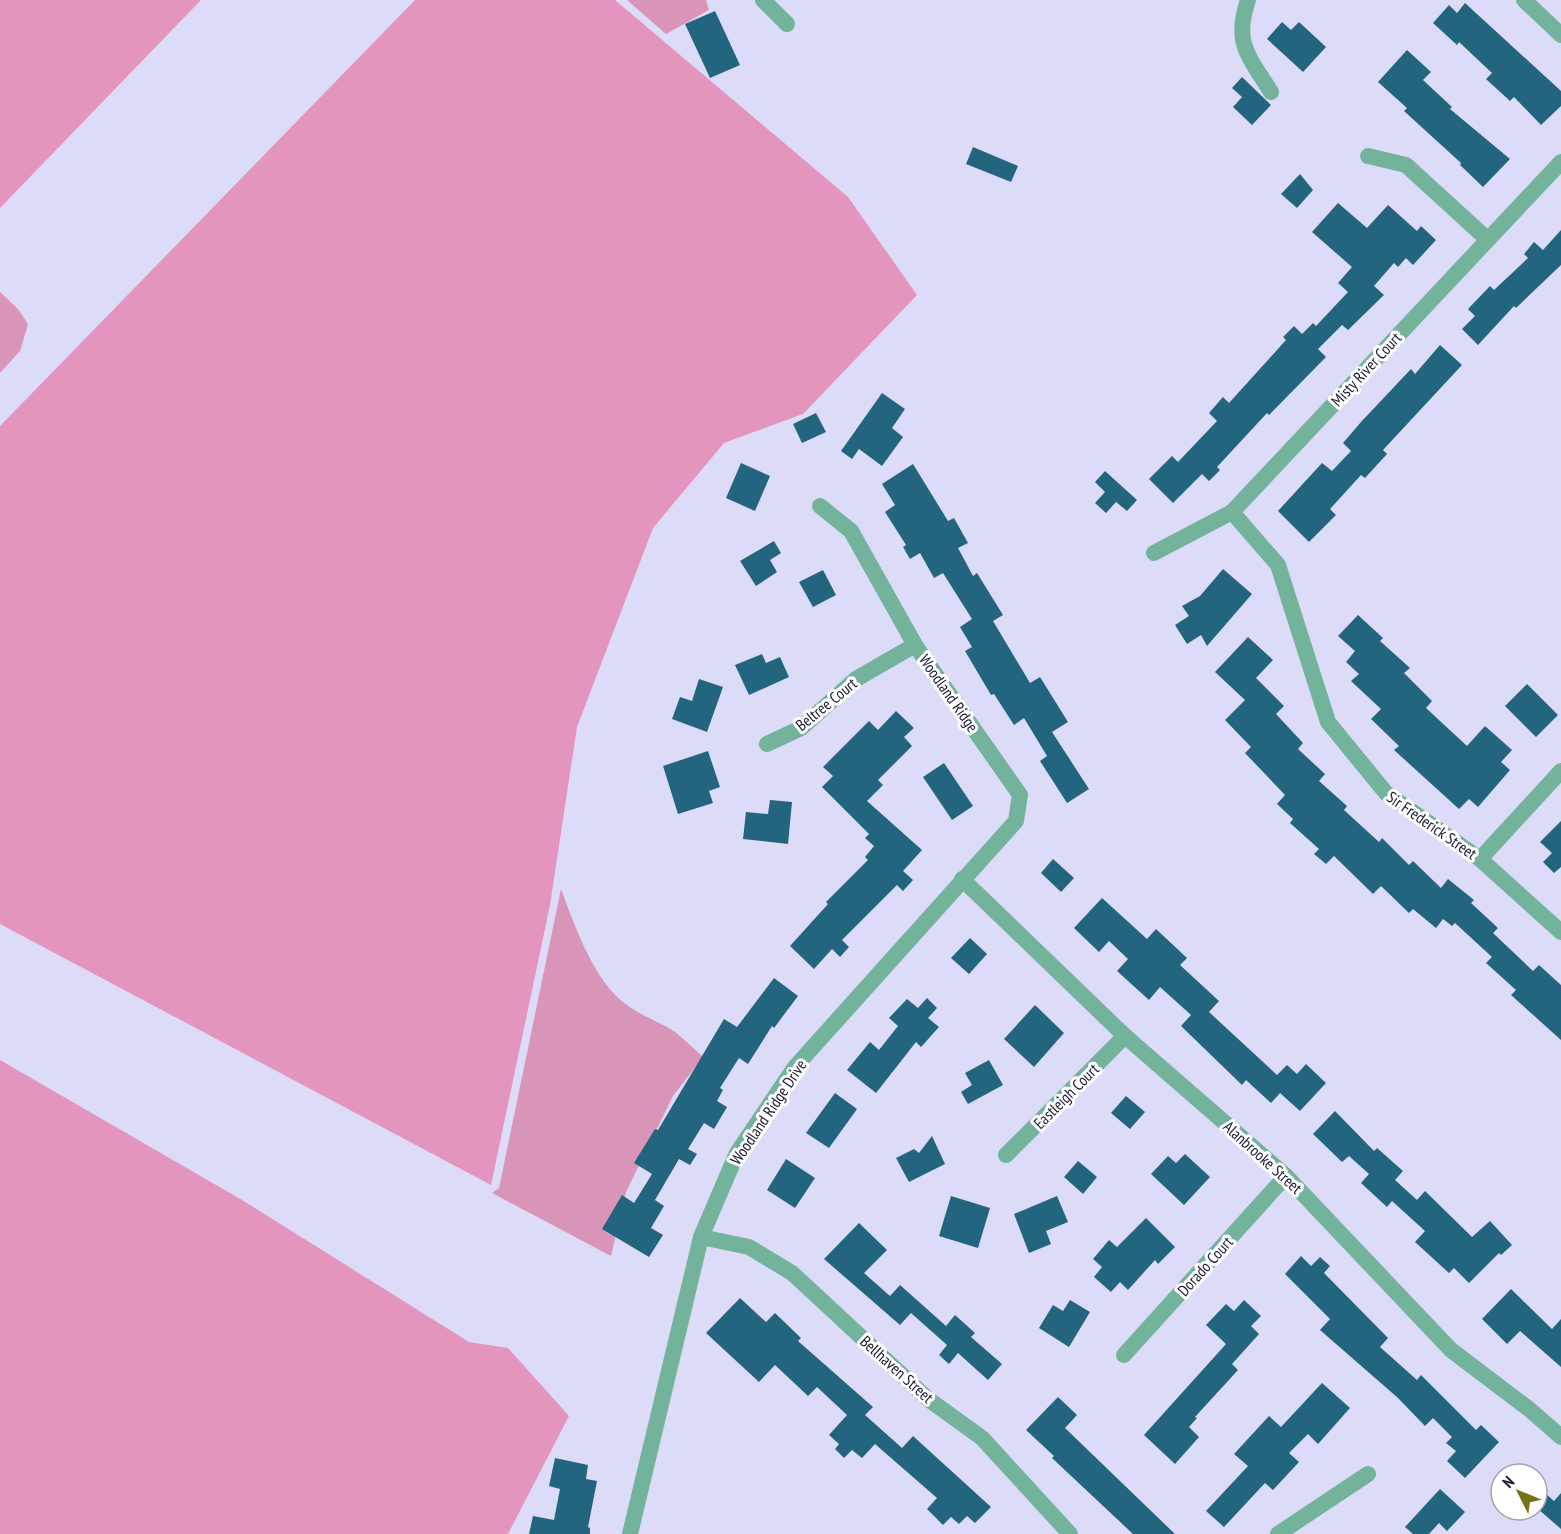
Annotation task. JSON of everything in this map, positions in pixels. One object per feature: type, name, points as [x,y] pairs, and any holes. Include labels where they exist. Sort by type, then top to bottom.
[{"type":"street","points":[[763,0],[786,24]]},
{"type":"street","points":[[1248,0],[1243,15],[1241,45],[1271,92]]},
{"type":"street","points":[[1524,0],[1561,35]]},
{"type":"street","points":[[1368,156],[1406,165],[1487,239]]},
{"type":"street","name":"Misty River Court","points":[[1154,554],[1232,512],[1561,162]]},
{"type":"street","name":"Woodland Ridge","points":[[820,506],[850,531],[915,645],[1020,795],[1016,821],[962,879]]},
{"type":"street","name":"Sir Frederick Street","points":[[1232,512],[1278,565],[1328,722],[1386,793],[1480,859],[1561,932]]},
{"type":"street","name":"Beltree Court","points":[[767,744],[801,728],[856,679],[915,645]]},
{"type":"street","points":[[1480,859],[1561,771]]},
{"type":"street","name":"Alanbrooke Street","points":[[962,879],[1125,1036],[1286,1176],[1451,1350],[1529,1409],[1561,1437]]},
{"type":"street","name":"Woodland Ridge Drive","points":[[630,1534],[701,1237],[737,1153],[795,1067],[962,879]]},
{"type":"street","name":"Eastleigh Court","points":[[1006,1155],[1125,1036]]},
{"type":"street","name":"Dorado Court","points":[[1124,1355],[1286,1176]]},
{"type":"street","name":"Bellhaven Street","points":[[701,1237],[749,1247],[792,1273],[928,1399],[982,1438],[1070,1534]]},
{"type":"street","points":[[1278,1534],[1368,1474]]},
{"type":"shaded area","points":[[0,0],[201,0],[0,208]]},
{"type":"shaded area","points":[[415,0],[615,0],[848,197],[917,295],[803,414],[724,443],[653,528],[577,727],[550,905],[491,1185],[0,924],[0,426]]},
{"type":"shaded area","points":[[627,0],[706,0],[709,10],[666,34]]},
{"type":"shaded area","points":[[0,292],[18,309],[28,324],[20,351],[0,373]]},
{"type":"shaded area","points":[[561,889],[586,950],[612,992],[629,1007],[675,1032],[703,1057],[673,1096],[626,1192],[611,1256],[492,1193],[499,1188]]},
{"type":"shaded area","points":[[0,1060],[242,1200],[469,1342],[508,1348],[569,1416],[508,1534],[0,1534]]},
{"type":"building","points":[[1465,3],[1561,91],[1561,106],[1541,125],[1514,97],[1510,101],[1486,79],[1492,73],[1459,42],[1457,45],[1433,23],[1449,5],[1457,13]]},
{"type":"building","points":[[715,11],[740,65],[710,78],[685,24]]},
{"type":"building","points":[[1282,22],[1291,30],[1299,22],[1326,47],[1303,72],[1267,39]]},
{"type":"building","points":[[1407,50],[1431,72],[1423,80],[1452,107],[1450,109],[1510,159],[1483,187],[1460,165],[1461,163],[1404,111],[1407,108],[1378,82]]},
{"type":"building","points":[[1242,77],[1271,105],[1252,125],[1233,107],[1242,97],[1232,88]]},
{"type":"building","points":[[973,147],[1018,166],[1011,182],[966,164]]},
{"type":"building","points":[[1300,174],[1313,190],[1297,208],[1281,194]]},
{"type":"building","points":[[1338,203],[1367,228],[1388,205],[1417,231],[1421,226],[1436,240],[1413,265],[1406,258],[1398,267],[1394,263],[1374,286],[1384,295],[1348,330],[1342,325],[1318,349],[1326,357],[1269,415],[1267,413],[1217,467],[1220,470],[1209,481],[1202,474],[1173,503],[1149,479],[1172,456],[1178,462],[1217,421],[1209,413],[1223,397],[1229,403],[1286,340],[1283,337],[1294,326],[1302,334],[1313,323],[1316,326],[1348,292],[1338,283],[1352,267],[1312,232]]},
{"type":"building","points":[[1561,230],[1561,265],[1516,308],[1514,306],[1478,345],[1462,329],[1475,316],[1468,309],[1490,286],[1494,290],[1528,258],[1524,254],[1534,242],[1543,250]]},
{"type":"building","points":[[1440,345],[1462,365],[1383,450],[1387,454],[1365,478],[1361,475],[1330,509],[1336,515],[1309,542],[1278,511],[1322,463],[1332,471],[1351,451],[1343,443],[1361,422],[1411,369],[1415,374]]},
{"type":"building","points":[[882,393],[905,409],[892,428],[903,437],[882,466],[859,449],[852,459],[841,451]]},
{"type":"building","points":[[816,413],[826,432],[802,443],[793,424]]},
{"type":"building","points":[[741,463],[770,476],[755,511],[726,498]]},
{"type":"building","points":[[913,464],[948,521],[954,518],[968,543],[958,548],[973,576],[977,573],[1003,615],[993,621],[1030,683],[1040,677],[1068,722],[1052,732],[1089,789],[1067,803],[1040,761],[1047,756],[1024,718],[1014,725],[994,694],[991,695],[965,651],[972,647],[960,627],[972,619],[943,573],[934,578],[920,553],[910,559],[903,547],[906,545],[885,512],[895,505],[882,484]]},
{"type":"building","points":[[1105,471],[1137,500],[1127,511],[1116,502],[1106,513],[1095,503],[1105,492],[1095,482]]},
{"type":"building","points":[[774,541],[781,553],[770,560],[777,572],[756,586],[740,561]]},
{"type":"building","points":[[1223,569],[1252,594],[1207,646],[1201,635],[1187,644],[1175,625],[1189,616],[1182,606],[1200,596]]},
{"type":"building","points":[[823,570],[836,595],[813,607],[799,582]]},
{"type":"building","points":[[1358,615],[1383,638],[1380,641],[1410,668],[1404,673],[1432,701],[1426,708],[1467,746],[1485,726],[1512,750],[1501,762],[1510,770],[1478,807],[1469,799],[1459,809],[1394,750],[1399,746],[1371,719],[1381,709],[1351,681],[1359,674],[1346,662],[1355,651],[1338,636]]},
{"type":"building","points":[[1248,637],[1273,660],[1256,678],[1284,706],[1276,714],[1303,743],[1298,749],[1325,774],[1319,781],[1347,806],[1344,810],[1379,842],[1382,838],[1409,865],[1413,861],[1441,888],[1448,879],[1474,900],[1471,903],[1498,928],[1493,933],[1533,971],[1539,965],[1561,985],[1561,1040],[1511,995],[1516,990],[1486,963],[1492,957],[1455,923],[1452,926],[1443,919],[1436,928],[1413,909],[1409,913],[1381,886],[1373,894],[1334,856],[1326,864],[1314,854],[1319,849],[1290,823],[1293,819],[1277,804],[1285,795],[1245,753],[1251,747],[1225,720],[1245,700],[1215,672]]},
{"type":"building","points":[[762,654],[766,663],[780,657],[789,677],[749,695],[735,665]]},
{"type":"building","points":[[699,679],[723,687],[707,732],[672,719],[680,697],[692,701]]},
{"type":"building","points":[[1527,684],[1558,715],[1536,737],[1505,706]]},
{"type":"building","points":[[896,711],[914,728],[904,737],[912,746],[878,780],[883,785],[867,801],[922,850],[903,871],[913,880],[903,891],[897,885],[842,940],[849,947],[840,957],[832,949],[814,969],[790,946],[828,904],[826,902],[868,860],[865,857],[874,846],[865,838],[869,834],[822,787],[833,776],[823,767],[869,721],[878,730]]},
{"type":"building","points":[[708,751],[720,787],[709,791],[713,803],[678,814],[663,766]]},
{"type":"building","points":[[944,763],[973,806],[952,820],[923,777]]},
{"type":"building","points":[[770,800],[792,802],[788,844],[743,839],[746,812],[768,814]]},
{"type":"building","points":[[1561,821],[1561,867],[1554,873],[1543,862],[1552,853],[1540,842]]},
{"type":"building","points":[[1053,859],[1074,878],[1061,892],[1041,873]]},
{"type":"building","points":[[1102,898],[1147,939],[1156,929],[1187,958],[1180,965],[1219,1001],[1209,1012],[1277,1075],[1287,1065],[1297,1074],[1306,1064],[1326,1083],[1300,1111],[1280,1093],[1271,1103],[1246,1080],[1242,1085],[1181,1026],[1191,1015],[1160,987],[1149,1000],[1117,971],[1128,959],[1109,941],[1099,952],[1074,928]]},
{"type":"building","points":[[970,938],[987,954],[969,974],[951,958]]},
{"type":"building","points":[[774,978],[798,996],[774,1028],[772,1026],[748,1064],[739,1058],[720,1088],[723,1090],[717,1101],[727,1107],[714,1129],[704,1123],[688,1149],[697,1154],[690,1165],[679,1159],[655,1200],[664,1206],[651,1228],[663,1235],[649,1257],[602,1229],[622,1195],[634,1203],[652,1174],[634,1163],[655,1129],[658,1130],[724,1019],[737,1027]]},
{"type":"building","points":[[927,998],[937,1008],[928,1018],[939,1027],[921,1047],[916,1042],[876,1093],[847,1070],[870,1042],[879,1050],[898,1026],[889,1018],[907,999],[918,1008]]},
{"type":"building","points":[[1035,1005],[1064,1033],[1034,1067],[1004,1039]]},
{"type":"building","points":[[989,1060],[1003,1085],[968,1104],[961,1092],[972,1085],[965,1073]]},
{"type":"building","points":[[835,1093],[857,1109],[829,1148],[806,1133]]},
{"type":"building","points":[[1126,1096],[1145,1112],[1130,1129],[1111,1113]]},
{"type":"building","points":[[1335,1111],[1374,1151],[1377,1148],[1403,1171],[1395,1180],[1417,1200],[1425,1191],[1472,1237],[1490,1221],[1512,1245],[1501,1255],[1499,1253],[1469,1283],[1454,1268],[1449,1273],[1415,1242],[1425,1231],[1392,1201],[1387,1207],[1361,1183],[1369,1174],[1349,1156],[1342,1162],[1313,1134]]},
{"type":"building","points":[[932,1136],[945,1164],[909,1182],[896,1158],[914,1149],[919,1153]]},
{"type":"building","points":[[1185,1154],[1210,1177],[1184,1205],[1151,1174],[1168,1156],[1176,1163]]},
{"type":"building","points":[[786,1159],[815,1178],[795,1208],[767,1190]]},
{"type":"building","points":[[1078,1161],[1097,1177],[1083,1194],[1064,1177]]},
{"type":"building","points":[[951,1196],[990,1208],[978,1248],[939,1236]]},
{"type":"building","points":[[1057,1196],[1068,1222],[1046,1231],[1051,1244],[1029,1253],[1014,1214]]},
{"type":"building","points":[[1146,1218],[1175,1247],[1158,1264],[1155,1260],[1128,1290],[1120,1282],[1111,1292],[1094,1277],[1102,1267],[1093,1259],[1109,1240],[1117,1247]]},
{"type":"building","points":[[859,1223],[887,1250],[864,1273],[890,1296],[900,1285],[946,1326],[955,1315],[975,1333],[971,1337],[1002,1364],[988,1380],[958,1353],[949,1364],[939,1355],[947,1345],[911,1313],[900,1325],[824,1259]]},
{"type":"building","points":[[1301,1256],[1311,1266],[1320,1257],[1330,1266],[1324,1273],[1388,1338],[1380,1347],[1417,1380],[1421,1375],[1476,1430],[1481,1425],[1499,1442],[1465,1478],[1447,1461],[1456,1451],[1446,1443],[1452,1437],[1433,1418],[1425,1426],[1398,1398],[1320,1330],[1330,1319],[1285,1274]]},
{"type":"building","points":[[1511,1289],[1552,1329],[1561,1319],[1561,1367],[1520,1331],[1507,1344],[1482,1319]]},
{"type":"building","points":[[740,1298],[766,1322],[775,1313],[801,1338],[798,1341],[873,1407],[865,1415],[902,1448],[913,1436],[991,1507],[975,1523],[967,1516],[959,1524],[951,1517],[943,1525],[927,1509],[937,1498],[875,1444],[862,1458],[852,1450],[844,1458],[835,1449],[839,1444],[829,1435],[847,1415],[817,1387],[808,1396],[775,1365],[759,1382],[706,1333]]},
{"type":"building","points":[[1070,1300],[1090,1312],[1069,1347],[1039,1328],[1053,1305],[1063,1311]]},
{"type":"building","points":[[1244,1300],[1261,1316],[1251,1326],[1259,1334],[1232,1364],[1238,1370],[1195,1417],[1197,1418],[1189,1427],[1199,1437],[1175,1464],[1144,1435],[1226,1344],[1206,1325],[1226,1304],[1234,1311]]},
{"type":"building","points":[[1322,1383],[1350,1408],[1318,1444],[1308,1434],[1289,1453],[1299,1462],[1273,1490],[1265,1483],[1224,1527],[1206,1511],[1248,1466],[1234,1454],[1269,1416],[1281,1427]]},
{"type":"building","points":[[1058,1397],[1077,1415],[1065,1428],[1175,1534],[1133,1534],[1052,1458],[1054,1456],[1026,1430]]},
{"type":"building","points":[[555,1458],[588,1465],[586,1479],[597,1481],[588,1527],[590,1534],[529,1534],[533,1516],[554,1520],[560,1489],[549,1486]]},
{"type":"building","points":[[1440,1489],[1465,1512],[1447,1531],[1439,1523],[1429,1534],[1413,1534],[1405,1527]]},
{"type":"building","points":[[1561,1493],[1561,1529],[1549,1518],[1549,1497],[1554,1501]]}]
